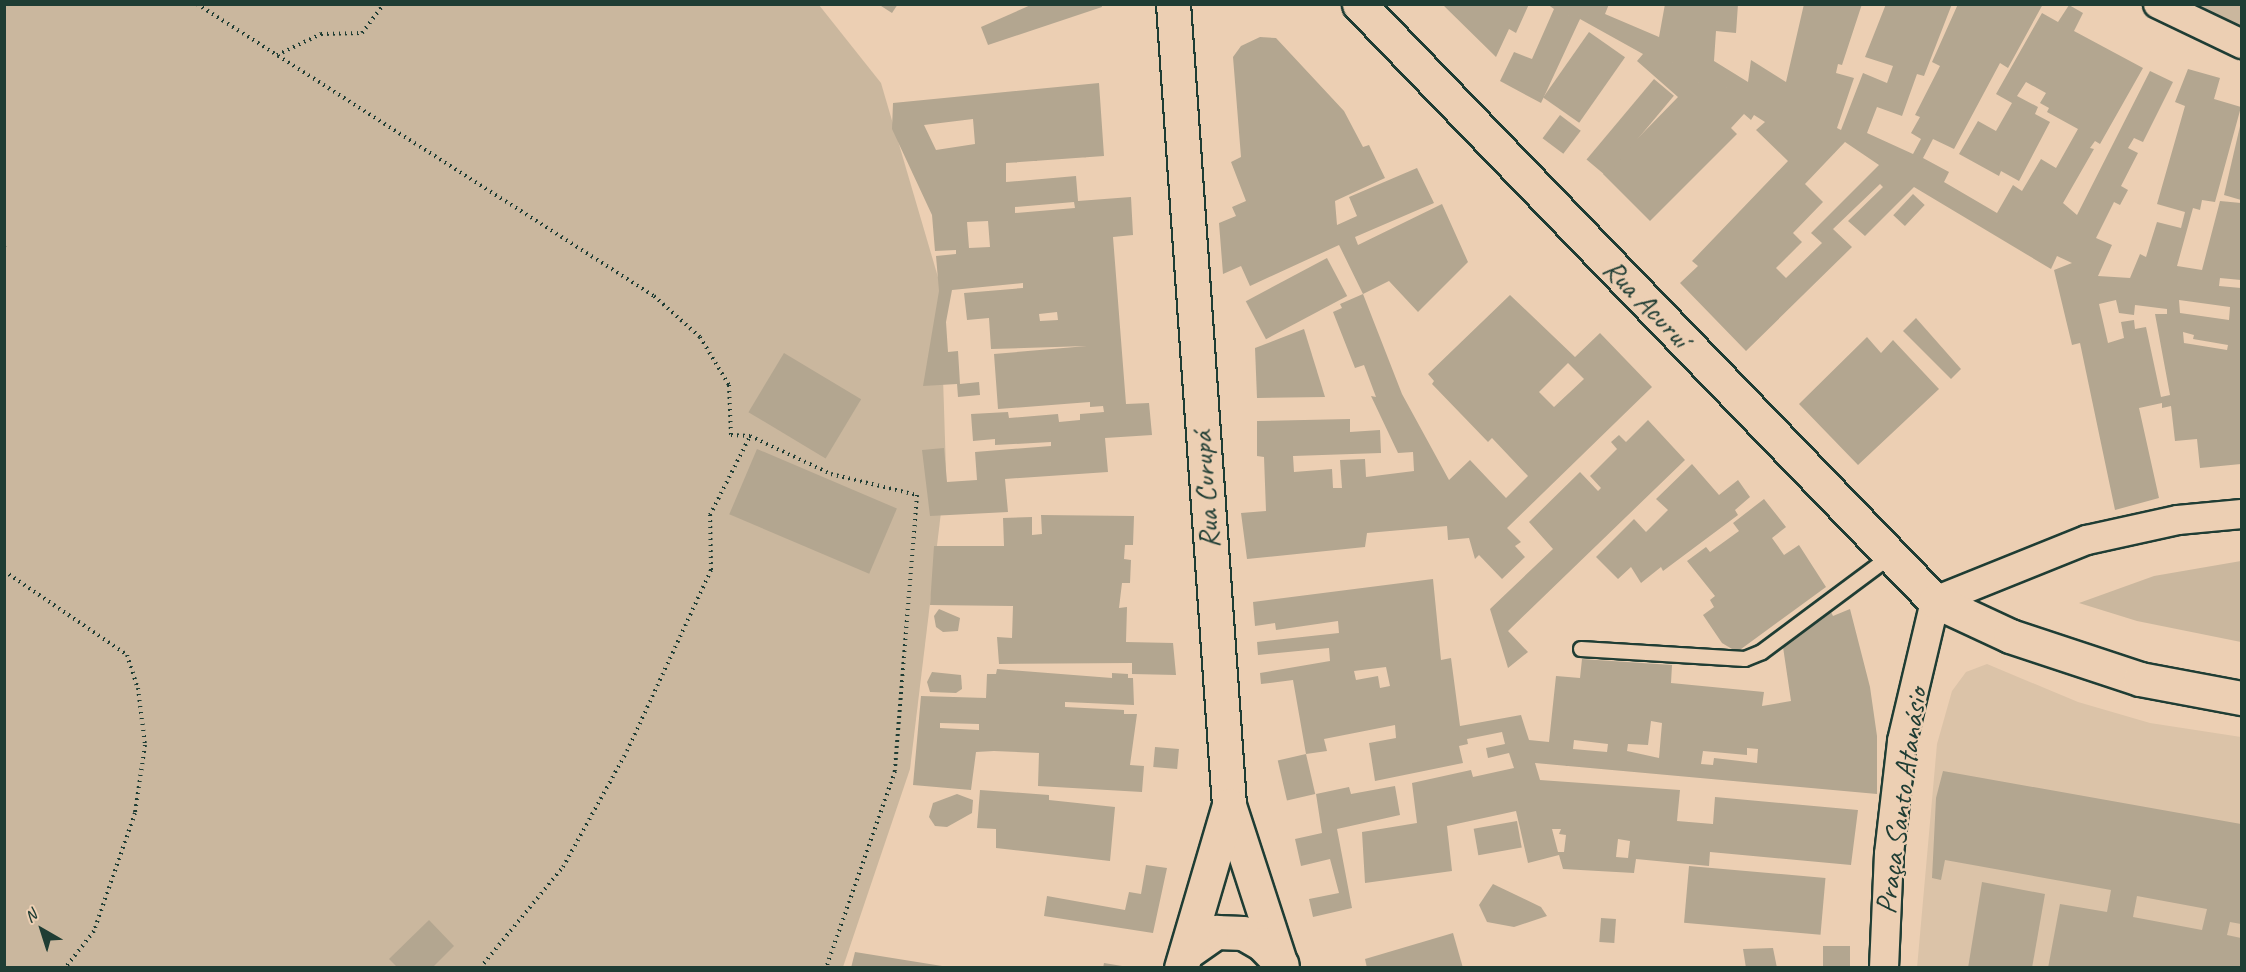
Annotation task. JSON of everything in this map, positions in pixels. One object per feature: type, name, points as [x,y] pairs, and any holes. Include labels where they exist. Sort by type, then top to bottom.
[{"type":"street","name":"Rua Curupá","points":[[1173,4],[1229,805],[1282,966]]},
{"type":"street","name":"Rua Acuruí","points":[[1359,4],[1935,601]]},
{"type":"street","points":[[2158,4],[2241,44]]},
{"type":"street","points":[[1935,601],[2087,540],[2178,520],[2241,514]]},
{"type":"street","points":[[1935,601],[2010,636],[2140,679],[2241,698]]},
{"type":"street","name":"Praça Santo Atanásio","points":[[1884,968],[1889,854],[1902,741],[1935,601]]},
{"type":"street","points":[[1183,960],[1229,805]]},
{"type":"street","points":[[1183,960],[1216,933],[1243,933],[1262,944],[1282,966]]},
{"type":"lane","points":[[1581,648],[1745,659],[1762,652],[1891,556]]},
{"type":"path","points":[[197,4],[654,296],[700,337],[729,385],[731,435],[750,436],[831,474],[917,495],[895,771],[826,968]]},
{"type":"path","points":[[276,56],[321,34],[362,33],[384,4]]},
{"type":"path","points":[[480,968],[563,867],[627,750],[711,570],[710,515],[750,436]]},
{"type":"path","points":[[4,571],[127,655],[138,688],[145,745],[135,813],[94,931],[65,968]]},
{"type":"shaded area","points":[[5,5],[819,5],[881,83],[940,284],[946,471],[910,769],[843,967],[5,968]]},
{"type":"shaded area","points":[[2174,5],[2241,5],[2241,38]]},
{"type":"shaded area","points":[[2241,561],[2241,642],[2137,621],[2079,603],[2154,576]]},
{"type":"shaded area","points":[[1987,664],[2078,702],[2150,723],[2241,737],[2241,967],[1917,968],[1937,744],[1952,691],[1966,672]]},
{"type":"building","points":[[878,4],[898,4],[892,13]]},
{"type":"building","points":[[1033,4],[1101,4],[1102,7],[988,45],[981,27]]},
{"type":"building","points":[[1442,4],[1529,4],[1516,33],[1509,29],[1496,57]]},
{"type":"building","points":[[1547,4],[1609,4],[1605,14],[1659,37],[1665,4],[1738,4],[1736,33],[1716,31],[1714,61],[1748,82],[1751,60],[1786,82],[1804,4],[1862,4],[1842,65],[1838,64],[1836,73],[1854,78],[1837,128],[1841,130],[1863,73],[1887,83],[1893,66],[1865,57],[1886,4],[1952,4],[1924,76],[1917,74],[1902,116],[1877,107],[1867,133],[1913,154],[1921,139],[1911,133],[1920,117],[1915,115],[1940,66],[1932,62],[1958,4],[2043,4],[2008,68],[2000,63],[1954,149],[1933,139],[1923,158],[1949,172],[1944,182],[1997,213],[2013,185],[2022,191],[2041,159],[2056,168],[2078,129],[2047,112],[2049,108],[2040,103],[2046,93],[2026,82],[2017,96],[2038,107],[2035,114],[2050,122],[2019,181],[2001,171],[1999,176],[1959,154],[1978,121],[1996,131],[2012,103],[1996,94],[2042,13],[2058,22],[2069,5],[2083,13],[2074,31],[2143,68],[2100,144],[2095,141],[2090,148],[2094,149],[2063,203],[2077,215],[2150,71],[2173,82],[2143,142],[2134,138],[2128,148],[2138,153],[2121,186],[2128,190],[2120,205],[2114,202],[2096,238],[2112,245],[2098,276],[2130,278],[2140,254],[2146,257],[2157,222],[2181,228],[2185,212],[2157,204],[2185,106],[2175,102],[2188,69],[2220,78],[2214,99],[2241,107],[2215,202],[2202,200],[2200,210],[2193,208],[2177,266],[2202,270],[2220,201],[2241,203],[2241,280],[2220,278],[2219,286],[2241,288],[2241,464],[2200,468],[2197,439],[2175,441],[2171,406],[2162,408],[2162,403],[2139,408],[2159,498],[2115,510],[2080,343],[2072,345],[2054,270],[2072,263],[2057,256],[2051,269],[1914,187],[1865,236],[1848,221],[1883,187],[1880,184],[1833,229],[1852,247],[1746,351],[1680,283],[1698,266],[1692,261],[1788,161],[1756,130],[1765,122],[1754,115],[1751,120],[1744,114],[1731,128],[1737,134],[1650,221],[1603,174],[1678,97],[1637,61],[1643,54],[1580,19],[1541,103],[1500,81],[1514,52],[1532,59],[1554,9]],"holes":[[[1845,142],[1879,165],[1811,233],[1822,243],[1786,278],[1776,268],[1802,242],[1793,233],[1823,202],[1805,184]],[[2116,300],[2119,313],[2134,315],[2135,305],[2167,309],[2167,314],[2155,314],[2170,395],[2161,397],[2146,327],[2135,329],[2134,320],[2121,322],[2124,338],[2108,343],[2099,304]],[[2179,300],[2230,307],[2229,320],[2180,313]],[[2183,332],[2194,335],[2193,339],[2228,345],[2227,350],[2184,343]]]},
{"type":"building","points":[[1589,32],[1625,57],[1579,123],[1543,98]]},
{"type":"building","points":[[1260,37],[1276,38],[1344,111],[1363,147],[1369,145],[1385,178],[1335,201],[1337,225],[1357,216],[1349,197],[1417,168],[1434,203],[1355,237],[1358,245],[1442,204],[1468,262],[1418,312],[1389,281],[1363,294],[1339,245],[1250,286],[1241,266],[1223,274],[1219,223],[1236,216],[1232,207],[1246,201],[1231,162],[1241,157],[1233,57],[1241,46]]},
{"type":"building","points":[[1654,79],[1674,96],[1606,176],[1587,159]]},
{"type":"building","points":[[1099,83],[1104,156],[1006,163],[1006,182],[1076,176],[1078,201],[1131,197],[1133,235],[1113,237],[1126,404],[1149,403],[1152,435],[1105,438],[1108,472],[1005,479],[1008,512],[930,516],[922,450],[944,448],[947,482],[977,480],[975,452],[1051,446],[1051,442],[995,445],[995,439],[973,441],[971,414],[1008,412],[1009,418],[1058,414],[1059,422],[1080,420],[1080,414],[1104,412],[1103,406],[1090,407],[1090,402],[998,409],[994,354],[1087,346],[991,349],[989,318],[967,320],[964,293],[1023,288],[1023,283],[952,290],[946,322],[948,352],[958,351],[960,384],[979,382],[980,395],[958,397],[957,384],[923,386],[939,291],[936,256],[956,254],[956,250],[935,251],[932,215],[892,129],[893,103]],"holes":[[[973,119],[975,144],[936,150],[924,125]],[[1074,202],[1075,208],[1015,213],[1015,207]],[[988,221],[990,247],[969,248],[967,222]],[[1057,312],[1058,320],[1040,321],[1039,314]]]},
{"type":"building","points":[[1560,115],[1581,131],[1563,154],[1543,138]]},
{"type":"building","points":[[2241,122],[2241,200],[2224,195]]},
{"type":"building","points":[[1913,194],[1925,205],[1905,226],[1893,215]]},
{"type":"building","points":[[1327,258],[1347,296],[1266,339],[1246,301]]},
{"type":"building","points":[[1363,294],[1402,394],[1449,480],[1470,460],[1506,498],[1528,476],[1492,438],[1488,442],[1432,384],[1434,381],[1428,374],[1510,295],[1575,357],[1600,333],[1652,387],[1507,528],[1521,542],[1515,546],[1525,557],[1502,579],[1479,555],[1475,559],[1469,538],[1448,540],[1447,526],[1367,533],[1365,547],[1247,559],[1241,513],[1266,511],[1264,457],[1257,456],[1257,421],[1350,419],[1350,432],[1380,430],[1381,453],[1293,456],[1294,472],[1332,469],[1333,488],[1342,488],[1340,460],[1365,459],[1366,477],[1414,471],[1413,452],[1398,453],[1371,396],[1376,397],[1364,365],[1355,368],[1333,312],[1342,308],[1340,304]],"holes":[[[1568,363],[1584,379],[1554,407],[1539,392]]]},
{"type":"building","points":[[1916,318],[1961,369],[1951,379],[1903,331]]},
{"type":"building","points":[[1304,329],[1325,397],[1257,398],[1255,348]]},
{"type":"building","points":[[1867,337],[1881,353],[1893,340],[1939,389],[1858,465],[1799,404]]},
{"type":"building","points":[[784,353],[861,399],[826,458],[748,412]]},
{"type":"building","points":[[1648,420],[1685,460],[1508,631],[1528,652],[1508,668],[1490,609],[1553,549],[1529,522],[1580,472],[1598,491],[1601,488],[1590,476],[1617,449],[1611,442],[1619,435],[1626,442]]},
{"type":"building","points":[[757,449],[897,508],[869,574],[729,514]]},
{"type":"building","points":[[1692,464],[1719,495],[1738,480],[1750,497],[1735,510],[1738,515],[1663,571],[1661,567],[1641,583],[1631,567],[1618,579],[1596,557],[1634,519],[1646,532],[1668,510],[1656,499]]},
{"type":"building","points":[[1764,499],[1786,527],[1772,538],[1784,555],[1799,545],[1826,587],[1737,652],[1722,643],[1703,615],[1714,607],[1710,600],[1715,596],[1687,561],[1706,547],[1710,552],[1739,531],[1733,523]]},
{"type":"building","points":[[1041,515],[1134,516],[1133,545],[1125,545],[1124,559],[1131,560],[1130,583],[1122,583],[1119,608],[1127,607],[1126,642],[1173,643],[1176,675],[1132,674],[1132,663],[999,664],[997,637],[1012,638],[1013,606],[930,605],[934,546],[1004,546],[1003,518],[1032,517],[1032,535],[1042,534]]},
{"type":"building","points":[[1433,579],[1441,660],[1451,658],[1460,726],[1521,715],[1529,740],[1549,742],[1556,676],[1580,678],[1582,659],[1672,665],[1671,683],[1764,692],[1762,706],[1791,701],[1783,647],[1831,612],[1833,616],[1850,609],[1870,687],[1877,736],[1877,794],[1535,763],[1540,780],[1680,790],[1677,821],[1713,824],[1715,797],[1858,810],[1851,865],[1710,852],[1709,866],[1636,859],[1634,873],[1563,869],[1559,855],[1528,863],[1516,811],[1447,826],[1452,871],[1365,883],[1362,832],[1417,823],[1412,783],[1471,770],[1473,777],[1514,768],[1509,753],[1488,758],[1486,748],[1505,744],[1502,732],[1467,739],[1468,744],[1459,746],[1463,763],[1375,781],[1369,743],[1396,738],[1395,725],[1324,739],[1327,751],[1306,754],[1293,680],[1261,684],[1260,673],[1330,661],[1329,648],[1258,655],[1257,642],[1339,633],[1338,621],[1276,630],[1275,623],[1255,626],[1253,602]],"holes":[[[1386,667],[1390,686],[1380,688],[1378,676],[1356,680],[1354,671]],[[1651,721],[1662,723],[1659,758],[1627,751],[1628,744],[1648,745]],[[1574,740],[1608,744],[1607,752],[1573,749]],[[1747,748],[1758,749],[1757,763],[1714,758],[1713,765],[1701,764],[1703,751],[1747,755]],[[1552,829],[1561,829],[1559,834],[1566,835],[1564,852],[1558,852]],[[1618,839],[1630,841],[1628,858],[1616,857]]]},
{"type":"building","points":[[939,609],[960,618],[958,631],[943,632],[936,627],[934,616]]},
{"type":"building","points":[[997,669],[1112,678],[1112,673],[1128,674],[1128,678],[1133,678],[1134,705],[1065,702],[1065,707],[1124,710],[1124,714],[1137,714],[1130,765],[1144,766],[1142,792],[1038,786],[1039,753],[994,751],[976,752],[971,790],[913,785],[921,696],[986,698],[987,674],[996,674]],"holes":[[[940,723],[979,724],[979,730],[940,728]]]},
{"type":"building","points":[[932,672],[961,675],[962,689],[956,693],[930,692],[927,682]]},
{"type":"building","points":[[1155,747],[1179,749],[1177,769],[1153,767]]},
{"type":"building","points":[[1306,754],[1315,794],[1287,800],[1278,761]]},
{"type":"building","points":[[1943,771],[2241,824],[2241,924],[2230,922],[2227,935],[2241,938],[2241,968],[2048,968],[2060,904],[2107,912],[2111,890],[1945,860],[1941,880],[1932,878],[1936,798]],"holes":[[[2137,896],[2207,909],[2202,930],[2133,917]]]},
{"type":"building","points":[[1395,786],[1400,815],[1337,829],[1352,908],[1313,917],[1309,899],[1339,893],[1330,859],[1301,866],[1295,839],[1322,833],[1316,794],[1349,787],[1351,794]]},
{"type":"building","points":[[980,790],[1049,795],[1049,800],[1115,807],[1110,861],[996,848],[996,829],[977,828]]},
{"type":"building","points":[[957,794],[973,800],[972,813],[947,827],[935,826],[929,817],[933,803]]},
{"type":"building","points":[[1517,821],[1522,848],[1478,855],[1474,829]]},
{"type":"building","points":[[1146,865],[1167,868],[1153,933],[1044,916],[1047,896],[1125,910],[1129,892],[1141,894]]},
{"type":"building","points":[[1689,866],[1825,878],[1821,935],[1684,923]]},
{"type":"building","points":[[1982,882],[2045,894],[2032,968],[1968,968]]},
{"type":"building","points":[[1493,884],[1541,907],[1547,916],[1514,927],[1487,922],[1479,905]]},
{"type":"building","points":[[1601,918],[1616,919],[1614,943],[1599,942]]},
{"type":"building","points":[[429,920],[454,946],[432,968],[398,968],[389,959]]},
{"type":"building","points":[[1453,933],[1463,968],[1367,968],[1365,959]]},
{"type":"building","points":[[1823,946],[1850,946],[1850,968],[1823,968]]},
{"type":"building","points":[[1773,948],[1777,968],[1746,968],[1743,949]]},
{"type":"building","points":[[855,952],[942,966],[942,968],[851,968]]},
{"type":"building","points":[[1104,963],[1122,966],[1122,968],[1103,968]]}]
